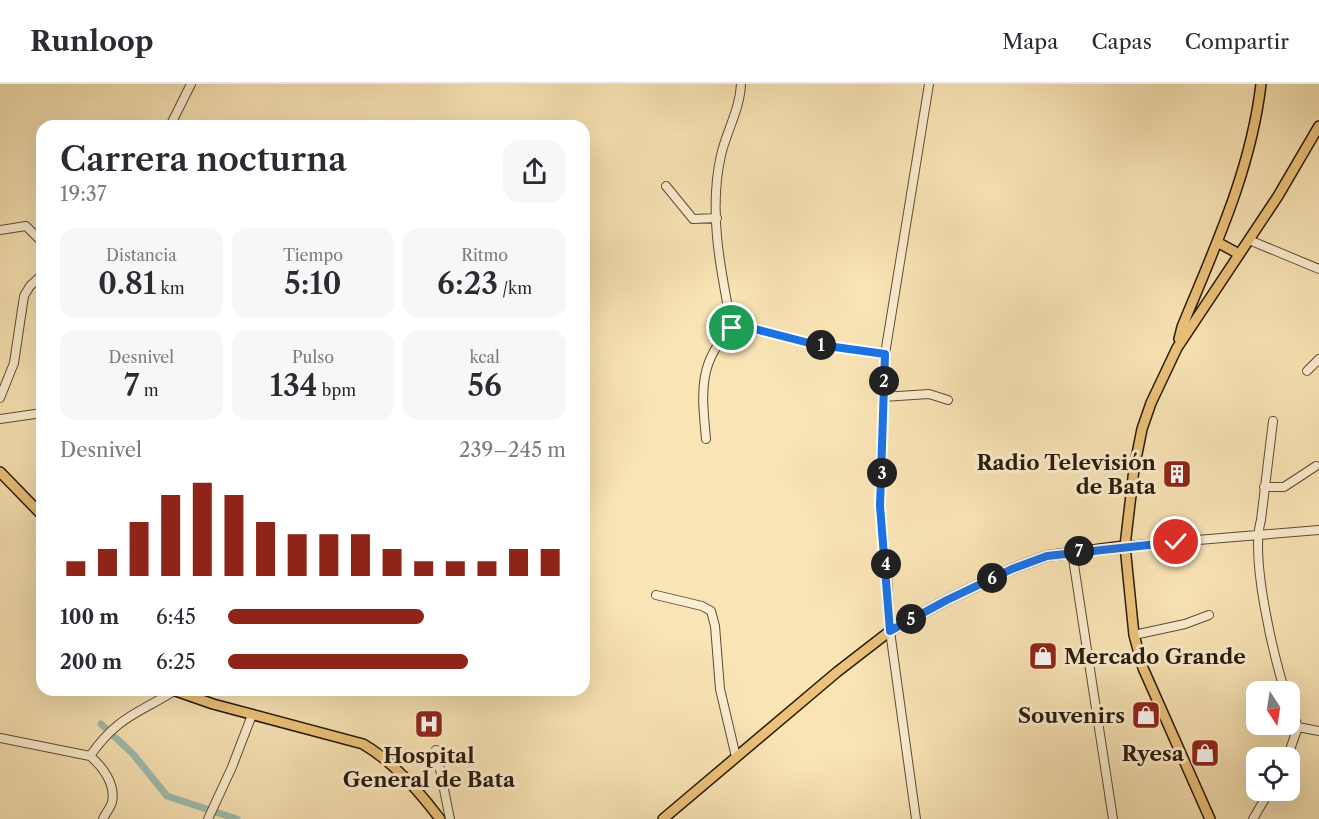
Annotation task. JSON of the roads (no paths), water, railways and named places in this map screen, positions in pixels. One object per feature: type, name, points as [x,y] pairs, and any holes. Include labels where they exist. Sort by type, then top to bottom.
[{"type":"main road","points":[[1178,348],[1182,327],[1246,165],[1261,84]]},
{"type":"main road","points":[[1210,819],[1143,668],[1134,635],[1125,546],[1134,469],[1142,429],[1151,403],[1178,348],[1249,240],[1319,126]]},
{"type":"main road","points":[[1217,242],[1239,254]]},
{"type":"main road","points":[[0,472],[36,509]]},
{"type":"main road","points":[[663,819],[837,672],[890,631],[1012,569],[1047,556],[1125,546]]},
{"type":"main road","points":[[194,696],[363,744],[403,776],[440,819]]},
{"type":"street","points":[[173,120],[191,84]]},
{"type":"street","points":[[706,439],[702,390],[704,378],[711,357],[732,328],[719,263],[718,180],[721,155],[738,107],[741,84]]},
{"type":"street","points":[[916,819],[890,631],[880,506],[885,354],[928,84]]},
{"type":"street","points":[[666,186],[693,219],[717,218]]},
{"type":"street","points":[[0,230],[26,226],[36,236]]},
{"type":"street","points":[[1249,240],[1318,268]]},
{"type":"street","points":[[0,398],[14,363],[24,296],[36,280]]},
{"type":"street","points":[[732,328],[747,327],[813,344],[885,354]]},
{"type":"street","points":[[1307,371],[1319,359]]},
{"type":"street","points":[[883,398],[929,394],[948,400]]},
{"type":"street","points":[[0,418],[36,414]]},
{"type":"street","points":[[1273,421],[1257,534],[1266,611],[1282,681]]},
{"type":"street","points":[[1264,487],[1284,487],[1316,466]]},
{"type":"street","points":[[1125,546],[1319,530]]},
{"type":"street","points":[[1072,552],[1113,819]]},
{"type":"street","points":[[656,595],[702,606],[711,611],[715,626],[720,689],[736,757]]},
{"type":"street","points":[[1134,635],[1176,627],[1209,615]]},
{"type":"street","points":[[90,756],[104,736],[128,716],[151,706],[165,696]]},
{"type":"street","points":[[211,813],[232,767],[252,714]]},
{"type":"street","points":[[1300,728],[1319,731]]},
{"type":"street","points":[[0,738],[90,756],[102,766],[112,790],[112,802],[103,819]]},
{"type":"street","points":[[436,750],[450,819]]},
{"type":"street","points":[[1253,819],[1264,801]]},
{"type":"waterway","points":[[101,724],[133,754],[167,796],[237,819]]},
{"type":"place","name":"Radio Televisión de Bata","points":[[1177,474]]},
{"type":"place","name":"Mercado Grande","points":[[1043,656]]},
{"type":"place","name":"Souvenirs","points":[[1146,715]]},
{"type":"place","name":"Hospital General de Bata","points":[[429,724]]},
{"type":"place","name":"Ryesa","points":[[1205,753]]}]
